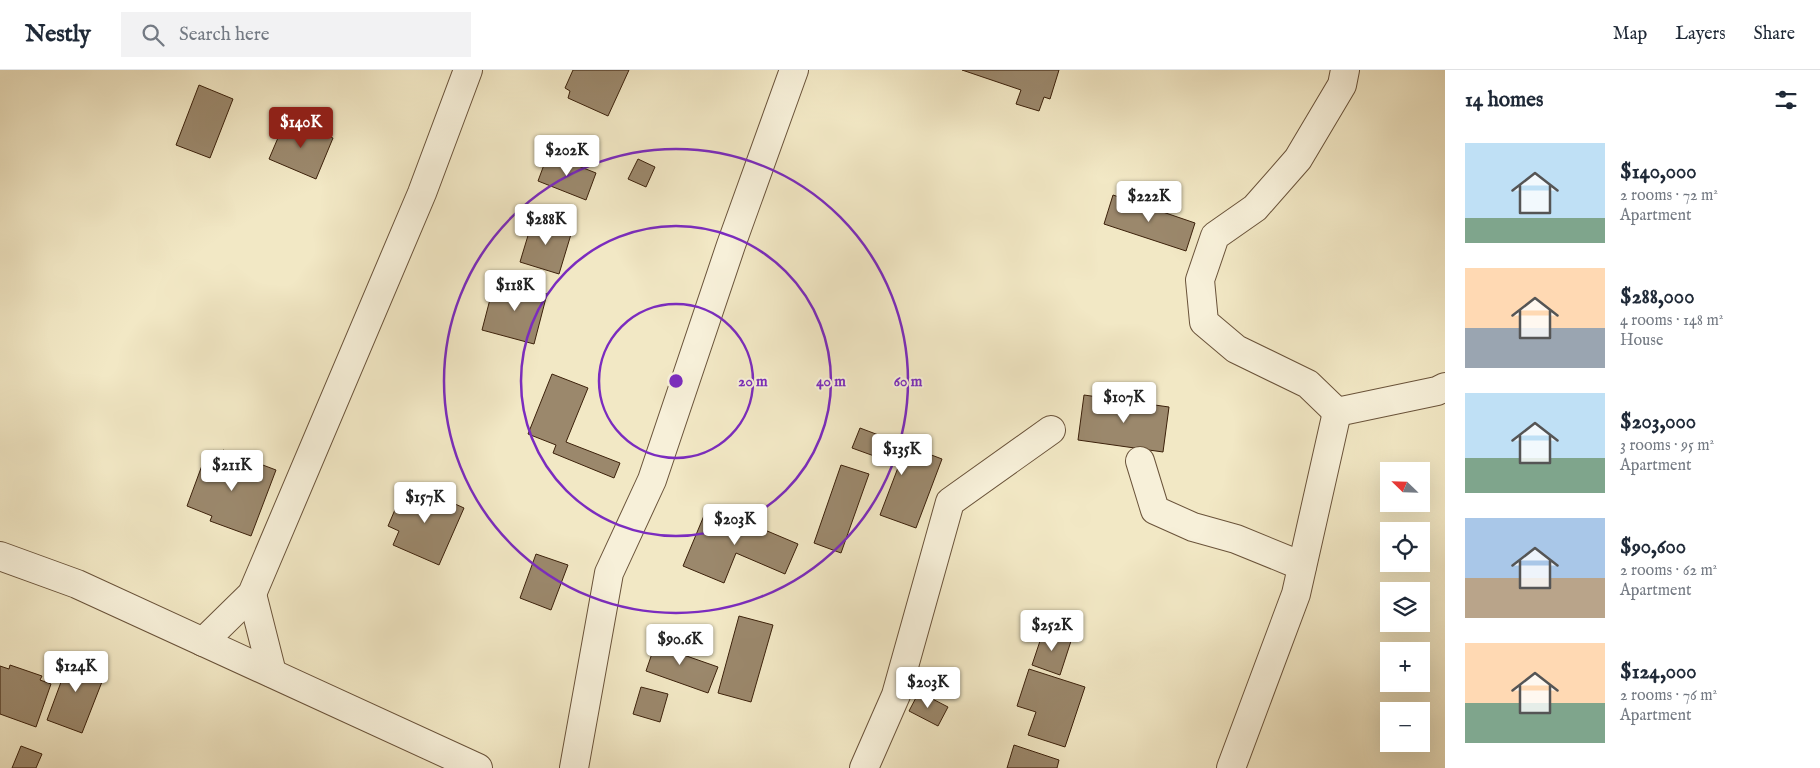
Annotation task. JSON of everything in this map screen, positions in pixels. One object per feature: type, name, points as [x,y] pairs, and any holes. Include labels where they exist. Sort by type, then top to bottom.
[{"type":"street","points":[[203,642],[252,594],[422,193],[468,70]]},
{"type":"street","points":[[574,768],[609,573],[652,480],[731,245],[794,70]]},
{"type":"street","points":[[1337,412],[1308,384],[1236,349],[1204,322],[1200,280],[1215,236],[1255,208],[1298,159],[1342,84],[1345,70]]},
{"type":"street","points":[[1337,412],[1437,391],[1445,387]]},
{"type":"street","points":[[1231,768],[1296,594],[1337,412]]},
{"type":"street","points":[[864,768],[896,695],[950,502],[1051,430]]},
{"type":"street","points":[[1140,461],[1155,510],[1193,527],[1236,539],[1302,566]]},
{"type":"street","points":[[0,556],[77,584],[478,768]]},
{"type":"street","points":[[252,594],[272,673]]},
{"type":"building","points":[[573,70],[629,70],[608,116],[568,98],[570,91],[565,88]]},
{"type":"building","points":[[962,70],[1059,70],[1050,99],[1044,97],[1039,111],[1016,104],[1021,90]]},
{"type":"building","points":[[199,85],[233,99],[210,158],[176,145]]},
{"type":"building","points":[[286,119],[333,138],[316,179],[269,159]]},
{"type":"building","points":[[548,154],[596,173],[586,200],[538,181]]},
{"type":"building","points":[[638,159],[655,167],[646,187],[628,179]]},
{"type":"building","points":[[1113,195],[1195,223],[1186,251],[1104,224]]},
{"type":"building","points":[[533,219],[572,231],[559,274],[520,262]]},
{"type":"building","points":[[495,280],[547,294],[534,344],[482,330]]},
{"type":"building","points":[[552,374],[588,388],[566,442],[620,463],[614,478],[553,453],[556,445],[528,434]]},
{"type":"building","points":[[1084,395],[1169,407],[1163,452],[1078,440]]},
{"type":"building","points":[[860,428],[942,459],[916,528],[880,515],[899,465],[852,448]]},
{"type":"building","points":[[223,450],[276,470],[251,536],[210,521],[212,516],[187,506],[204,460],[218,465]]},
{"type":"building","points":[[841,465],[869,474],[841,553],[814,543]]},
{"type":"building","points":[[413,485],[464,508],[439,565],[393,545],[399,531],[388,526],[403,491],[408,496]]},
{"type":"building","points":[[708,506],[798,544],[785,574],[736,553],[724,583],[683,566]]},
{"type":"building","points":[[536,554],[568,565],[551,610],[520,598]]},
{"type":"building","points":[[739,616],[773,625],[751,702],[718,693]]},
{"type":"building","points":[[1044,629],[1072,638],[1060,675],[1032,665]]},
{"type":"building","points":[[658,636],[684,645],[678,653],[718,667],[708,693],[646,671]]},
{"type":"building","points":[[65,653],[107,669],[82,733],[47,720],[64,674],[57,672]]},
{"type":"building","points":[[10,665],[42,676],[40,680],[51,684],[36,727],[0,714],[0,666],[9,669]]},
{"type":"building","points":[[1029,669],[1085,687],[1065,747],[1028,735],[1036,712],[1017,706]]},
{"type":"building","points":[[641,687],[668,694],[660,722],[633,714]]},
{"type":"building","points":[[919,692],[948,707],[938,726],[909,711]]},
{"type":"building","points":[[1014,745],[1059,760],[1057,768],[1007,768]]},
{"type":"building","points":[[21,746],[42,754],[36,768],[12,768]]}]
